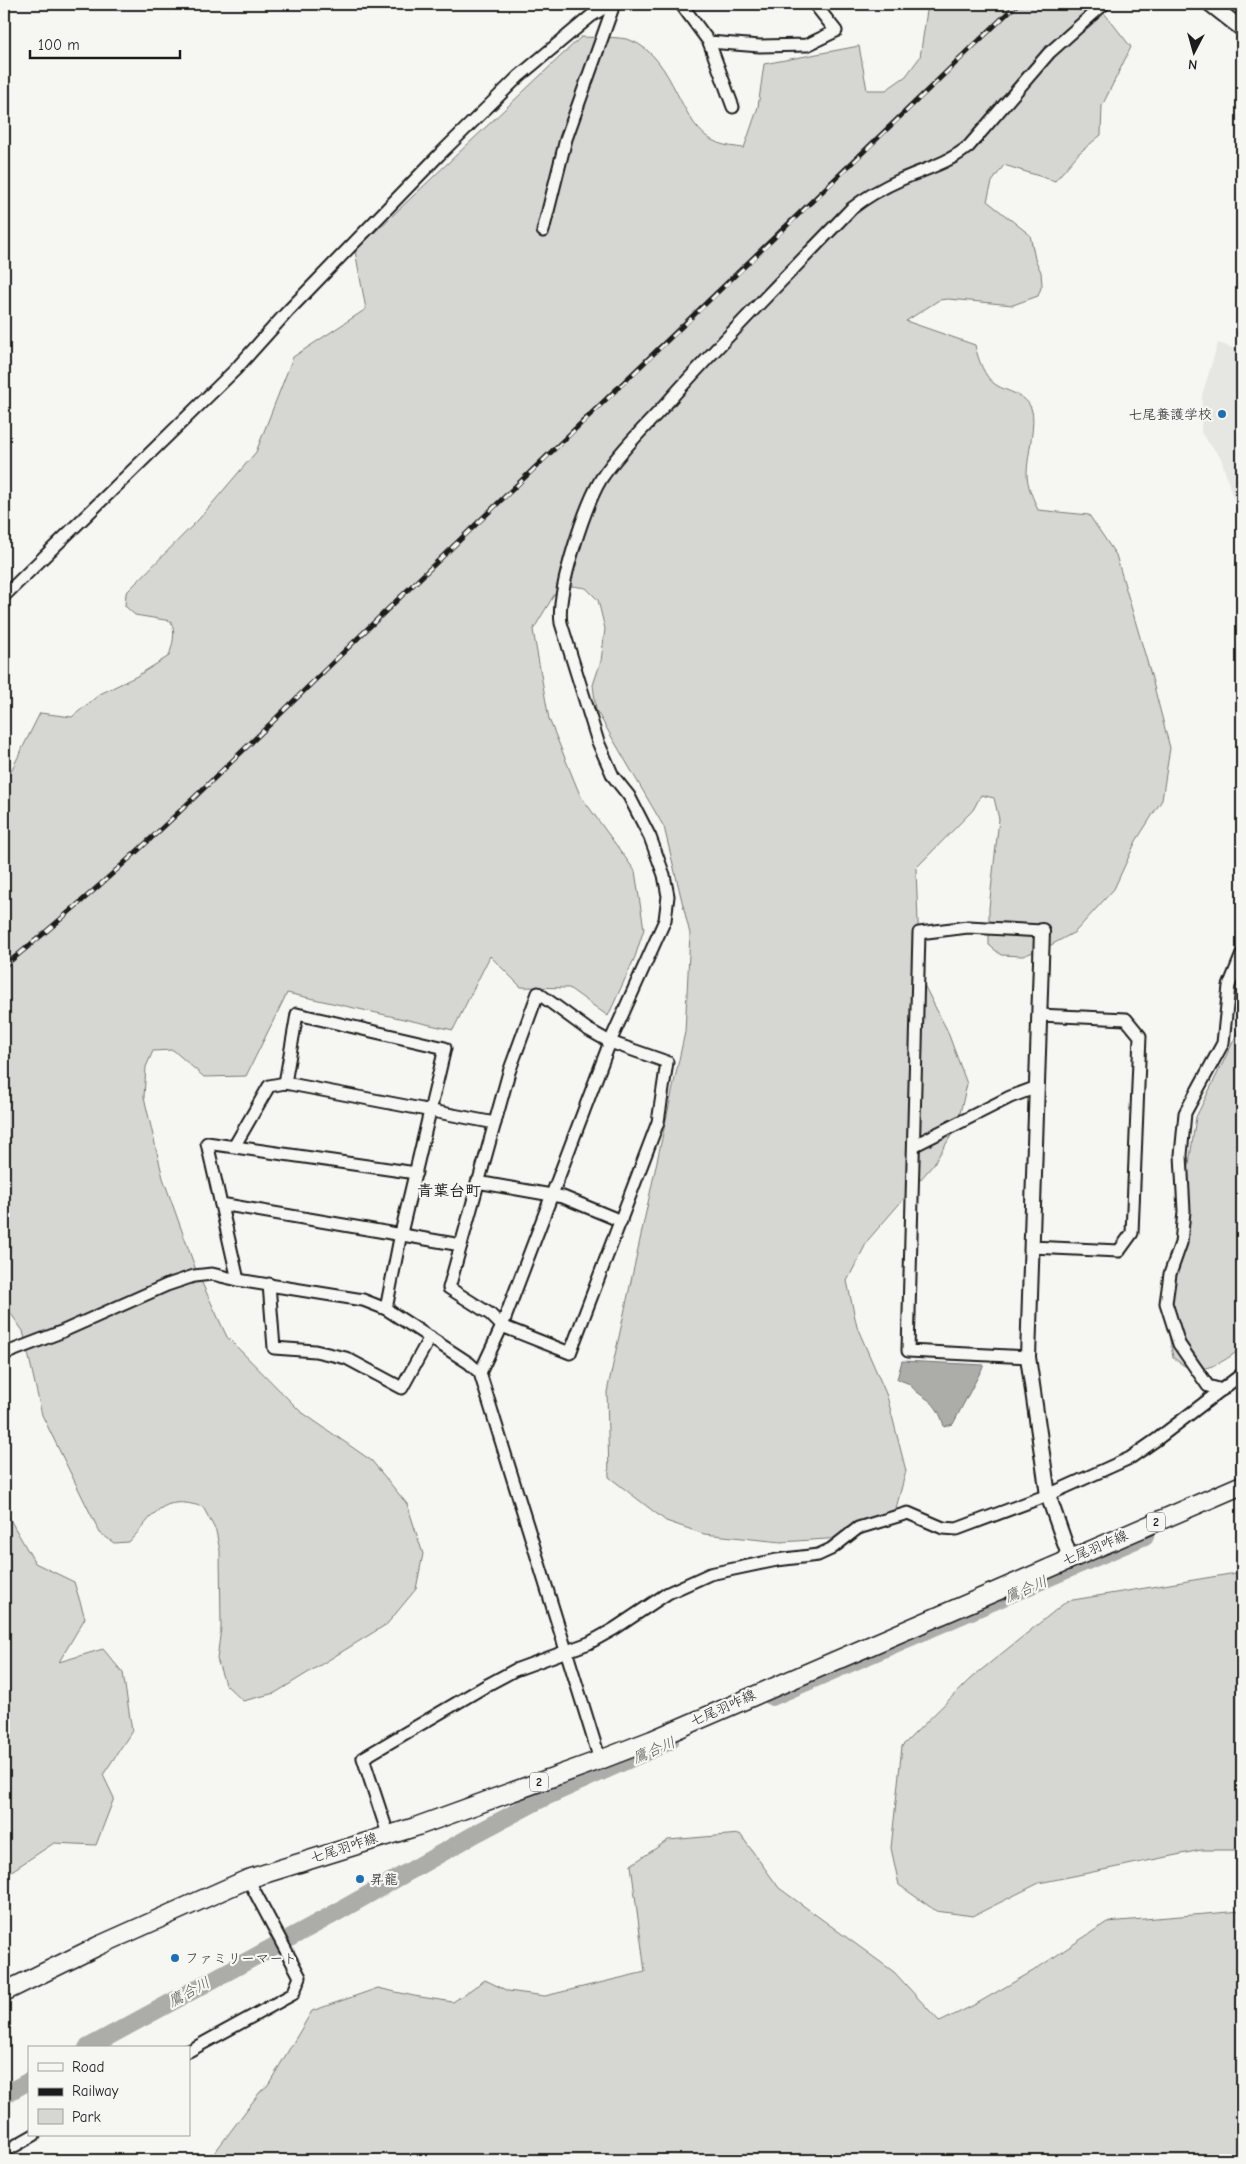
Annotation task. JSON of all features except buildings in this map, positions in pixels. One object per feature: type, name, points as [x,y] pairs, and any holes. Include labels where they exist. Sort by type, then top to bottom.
[{"type":"main road","name":"七尾羽咋線","points":[[4,1992],[98,1946],[248,1879],[415,1827],[600,1760],[1242,1485]]},
{"type":"street","points":[[4,596],[235,370],[288,311],[439,155],[518,78],[591,16],[611,4],[612,10],[566,139],[544,231]]},
{"type":"street","points":[[681,4],[709,42],[733,107]]},
{"type":"street","points":[[709,42],[760,46],[807,44],[836,31],[817,7],[817,4]]},
{"type":"street","points":[[480,1373],[502,1326],[610,1042],[665,920],[668,896],[664,875],[650,837],[629,796],[613,776],[601,749],[560,623],[559,611],[566,574],[593,494],[617,458],[688,379],[851,209],[866,198],[903,179],[922,173],[958,156],[969,146],[1049,53],[1104,4]]},
{"type":"street","points":[[1210,4],[1242,29]]},
{"type":"street","points":[[1028,1357],[908,1351],[915,1145],[919,933],[968,927],[1042,931],[1028,1357],[1048,1495],[1070,1558]]},
{"type":"street","points":[[1222,1390],[1208,1386],[1179,1344],[1166,1303],[1170,1274],[1181,1243],[1184,1211],[1181,1155],[1185,1113],[1223,1043],[1229,986],[1242,954]]},
{"type":"street","points":[[538,993],[610,1042],[668,1062],[658,1122],[622,1221],[570,1353],[502,1326],[490,1314],[449,1288],[509,1072],[538,993]]},
{"type":"street","points":[[285,1083],[298,1014],[445,1048],[401,1234],[386,1309]]},
{"type":"street","points":[[1031,1248],[1119,1252],[1132,1233],[1140,1036],[1126,1019],[1039,1015]]},
{"type":"street","points":[[235,1145],[269,1086],[285,1083],[495,1123]]},
{"type":"street","points":[[915,1145],[1010,1097],[1037,1087]]},
{"type":"street","points":[[238,1280],[207,1143],[235,1145],[416,1173]]},
{"type":"street","points":[[477,1182],[552,1194],[622,1221]]},
{"type":"street","points":[[221,1204],[461,1245]]},
{"type":"street","points":[[4,1354],[194,1276],[212,1274],[238,1280],[363,1300],[386,1309],[469,1363],[480,1373],[600,1760]]},
{"type":"street","points":[[269,1284],[274,1348],[315,1351],[346,1358],[402,1388],[430,1337]]},
{"type":"street","points":[[388,1834],[363,1758],[509,1673],[566,1652],[614,1629],[668,1594],[710,1574],[778,1560],[818,1555],[831,1549],[858,1528],[908,1514],[943,1528],[957,1530],[1048,1495],[1130,1458],[1242,1374]]},
{"type":"street","points":[[190,2050],[293,1994],[298,1984],[299,1975],[248,1879]]},
{"type":"street","points":[[4,2152],[32,2136]]},
{"type":"shaded area","name":"七尾養護学校","points":[[1218,343],[1242,351],[1242,515],[1232,495],[1221,458],[1201,433],[1202,395]]},
{"type":"shaded area","points":[[902,1361],[984,1365],[953,1424],[944,1427],[936,1408],[931,1402],[917,1392],[910,1384],[897,1379]]},
{"type":"green space","points":[[928,4],[1097,4],[1131,47],[1102,106],[1101,135],[1079,153],[1055,181],[1004,165],[992,182],[987,201],[1030,235],[1035,259],[1041,272],[1042,285],[1038,296],[1013,305],[948,299],[939,300],[906,321],[975,345],[982,367],[992,382],[1021,396],[1029,403],[1033,414],[1033,422],[1027,478],[1034,501],[1038,510],[1089,515],[1116,555],[1170,748],[1162,800],[1136,841],[1114,889],[1075,932],[1051,945],[1023,956],[1001,955],[989,945],[989,908],[999,819],[994,798],[981,795],[973,810],[916,868],[920,977],[947,1030],[967,1084],[957,1126],[933,1165],[868,1240],[847,1281],[857,1327],[887,1396],[906,1471],[895,1512],[886,1522],[857,1537],[781,1542],[704,1534],[666,1521],[609,1477],[607,1392],[685,1032],[690,934],[664,827],[596,710],[593,685],[601,661],[605,629],[598,600],[586,588],[572,586],[554,595],[533,630],[549,719],[580,795],[635,871],[644,929],[635,957],[608,1016],[569,988],[521,987],[490,956],[453,1030],[287,993],[246,1076],[204,1077],[173,1050],[153,1051],[146,1067],[144,1097],[163,1178],[196,1270],[227,1337],[300,1411],[372,1461],[407,1504],[423,1554],[416,1589],[387,1624],[275,1693],[243,1701],[225,1684],[217,1659],[221,1628],[220,1551],[216,1531],[203,1507],[189,1503],[168,1505],[153,1515],[129,1542],[114,1543],[100,1533],[42,1415],[23,1331],[9,1311],[4,1310],[4,785],[40,713],[72,717],[100,694],[137,676],[169,656],[174,634],[171,621],[135,615],[125,606],[126,593],[199,519],[256,452],[293,357],[366,309],[355,251],[581,37],[625,39],[646,49],[658,62],[694,123],[705,135],[721,144],[744,148],[758,107],[764,64],[859,46],[867,90],[886,90],[906,76],[920,57]]},
{"type":"green space","points":[[1242,1016],[1242,1348],[1224,1360],[1211,1366],[1197,1369],[1183,1365],[1173,1357],[1166,1319],[1196,1117],[1235,1038]]},
{"type":"green space","points":[[4,1509],[35,1563],[74,1582],[85,1618],[59,1662],[103,1649],[123,1673],[132,1731],[103,1775],[114,1798],[96,1845],[54,1843],[4,1876]]},
{"type":"green space","points":[[1242,1572],[1242,1850],[1201,1850],[1039,1883],[973,1916],[936,1911],[899,1885],[891,1848],[902,1746],[970,1679],[1067,1601]]},
{"type":"green space","points":[[740,1834],[779,1888],[894,1972],[940,2022],[976,2004],[1033,1971],[1107,1922],[1242,1911],[1242,2160],[209,2160],[260,2092],[268,2085],[312,2011],[378,1988],[453,2002],[485,1980],[508,1991],[545,1996],[645,1972],[631,1865],[668,1840]]},
{"type":"waterway","name":"鷹合川","points":[[772,1697],[1145,1536]]},
{"type":"waterway","name":"鷹合川","points":[[91,2046],[543,1798],[670,1741]]},
{"type":"waterway","name":"鷹合川","points":[[4,2095],[28,2082]]},
{"type":"railway","points":[[4,966],[104,881],[201,792],[389,608],[1017,4]]},
{"type":"place","name":"七尾養護学校","points":[[1222,414]]},
{"type":"place","name":"昇龍","points":[[360,1879]]},
{"type":"place","name":"ファミリーマート","points":[[175,1958]]},
{"type":"district","name":"青葉台町","points":[[449,1191]]}]
